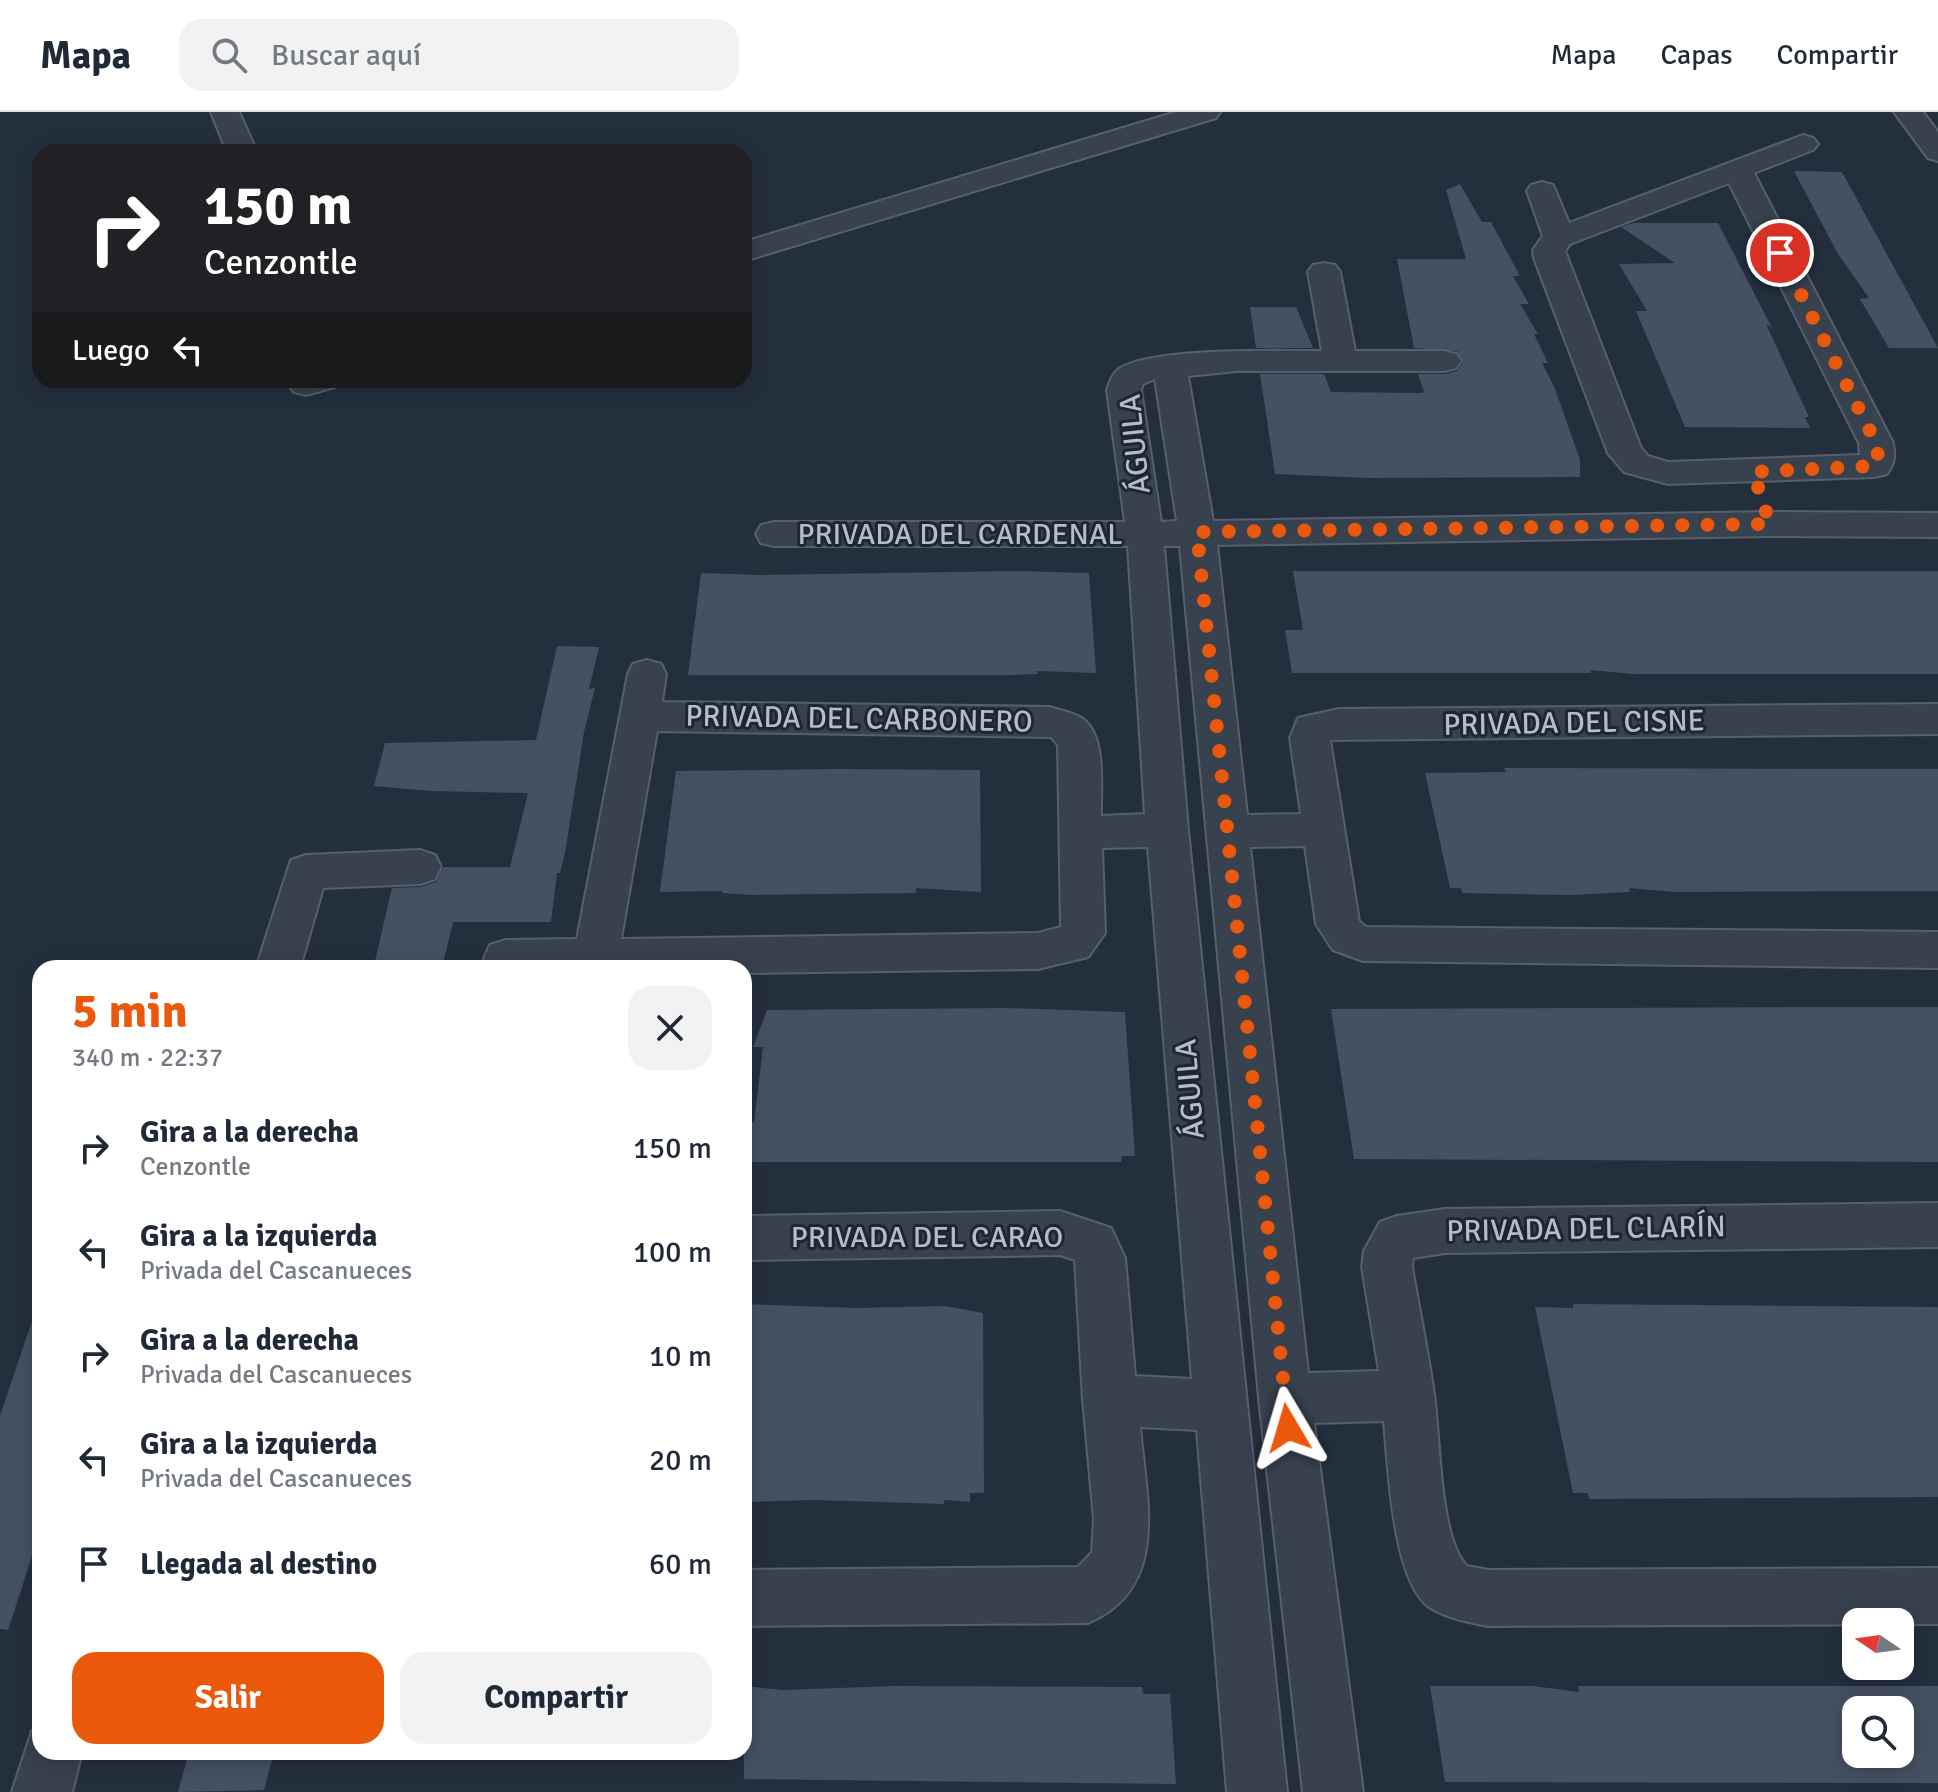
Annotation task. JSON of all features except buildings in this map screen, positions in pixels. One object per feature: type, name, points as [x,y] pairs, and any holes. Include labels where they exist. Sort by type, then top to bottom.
[{"type":"street","points":[[225,112],[239,144]]},
{"type":"street","points":[[752,250],[1206,112]]},
{"type":"street","points":[[1908,112],[1938,152]]},
{"type":"street","points":[[1738,171],[1876,443],[1878,456],[1875,466],[1753,472],[1651,470],[1636,464],[1625,453],[1550,258],[1549,250],[1559,237],[1803,144]]},
{"type":"street","points":[[1542,191],[1559,237]]},
{"type":"street","points":[[1324,272],[1340,359]]},
{"type":"street","points":[[1170,367],[1237,361],[1444,361]]},
{"type":"street","name":"ÁGUILA","points":[[1257,1792],[1167,830],[1145,534],[1124,390],[1128,378],[1141,371],[1170,367],[1197,532],[1285,1398],[1333,1792]]},
{"type":"street","points":[[1753,472],[1770,524]]},
{"type":"street","name":"PRIVADA DEL CARDENAL","points":[[774,534],[1145,534],[1770,524],[1938,525]]},
{"type":"street","name":"PRIVADA DEL CARBONERO","points":[[596,956],[647,674]]},
{"type":"street","name":"PRIVADA DEL CARBONERO","points":[[506,958],[996,953],[1057,949],[1072,944],[1083,933],[1078,745],[1074,734],[1064,726],[1049,722],[638,716]]},
{"type":"street","name":"PRIVADA DEL CISNE","points":[[1938,719],[1320,725],[1312,728],[1310,738],[1338,924],[1343,936],[1355,942],[1397,946],[1938,950]]},
{"type":"street","points":[[1226,832],[1325,829]]},
{"type":"street","points":[[1082,832],[1167,830]]},
{"type":"street","points":[[280,960],[306,872],[420,867]]},
{"type":"street","name":"PRIVADA DEL CLARÍN","points":[[1938,1225],[1445,1231],[1397,1238],[1389,1251],[1387,1267],[1408,1396],[1425,1537],[1431,1564],[1444,1584],[1460,1593],[1488,1598],[1938,1596]]},
{"type":"street","name":"PRIVADA DEL CARAO","points":[[752,1238],[1060,1233],[1078,1236],[1094,1244],[1100,1258],[1109,1400],[1121,1519],[1121,1551],[1111,1577],[1088,1595],[752,1598]]},
{"type":"street","points":[[1285,1398],[1408,1396]]},
{"type":"street","points":[[1109,1400],[1219,1406]]},
{"type":"street","points":[[42,1792],[51,1760]]},
{"type":"route","points":[[1288,1428],[1197,532],[1770,524],[1753,472],[1875,466],[1878,456],[1876,443],[1780,253]]}]
